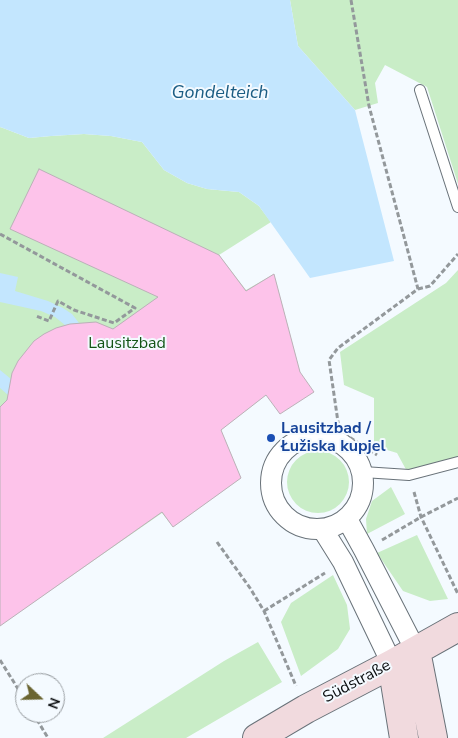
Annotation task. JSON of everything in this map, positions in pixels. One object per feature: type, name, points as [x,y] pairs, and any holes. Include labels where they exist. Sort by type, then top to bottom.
[{"type":"main road","name":"Südstraße","points":[[257,738],[306,709],[458,627]]},
{"type":"main road","points":[[416,651],[433,738]]},
{"type":"main road","points":[[392,664],[404,738]]},
{"type":"street","points":[[308,438],[326,438],[344,445],[355,456],[363,472],[364,487],[358,506],[347,519],[323,530],[304,528],[287,519],[274,501],[271,488],[276,462],[287,448],[296,442],[308,438]]},
{"type":"street","points":[[347,519],[416,651]]},
{"type":"street","points":[[323,530],[343,562],[392,664]]},
{"type":"lane","points":[[420,90],[458,207]]},
{"type":"lane","points":[[363,472],[409,475],[458,462]]},
{"type":"path","points":[[351,0],[369,106],[418,289]]},
{"type":"path","points":[[0,234],[135,308],[114,323],[74,310],[58,301],[49,321],[36,316]]},
{"type":"path","points":[[339,429],[329,360],[338,348],[418,289],[430,286],[458,254]]},
{"type":"path","points":[[458,498],[421,517],[458,594]]},
{"type":"path","points":[[217,542],[264,611],[306,709]]},
{"type":"path","points":[[0,660],[15,684]]},
{"type":"path","points":[[39,723],[48,738]]},
{"type":"green space","points":[[290,0],[458,0],[458,184],[427,87],[385,65],[375,83],[378,103],[355,110],[298,46]]},
{"type":"green space","name":"Lausitzbad","points":[[0,127],[29,138],[84,134],[111,136],[142,142],[164,170],[187,183],[207,189],[239,192],[259,206],[271,222],[219,255],[246,290],[274,274],[300,372],[266,395],[221,430],[241,478],[173,527],[162,513],[1,625],[0,623]]},
{"type":"green space","points":[[458,270],[458,468],[409,475],[397,453],[374,446],[374,398],[344,385],[340,352],[446,283]]},
{"type":"green space","points":[[318,451],[330,454],[340,460],[346,470],[349,482],[346,494],[340,504],[330,510],[318,513],[306,510],[296,504],[290,494],[287,482],[290,470],[296,460],[306,454]]},
{"type":"green space","points":[[391,487],[405,514],[367,534],[366,519],[372,501]]},
{"type":"green space","points":[[417,535],[448,599],[430,601],[403,591],[377,553]]},
{"type":"green space","points":[[333,575],[347,605],[350,629],[338,649],[301,676],[281,622],[291,603]]},
{"type":"green space","points":[[258,642],[282,682],[186,738],[103,738],[224,661]]},
{"type":"water","name":"Gondelteich","points":[[0,0],[290,0],[298,46],[355,110],[394,261],[310,278],[259,206],[239,192],[207,189],[187,183],[164,170],[142,142],[111,136],[84,134],[29,138],[0,127]]},
{"type":"water","points":[[0,273],[18,277],[15,291],[48,301],[63,308],[72,314],[79,323],[65,325],[55,317],[41,311],[0,302]]},
{"type":"water","points":[[0,370],[11,379],[8,395],[0,388]]},
{"type":"building","name":"Lausitzbad","points":[[39,169],[219,255],[246,291],[274,274],[300,372],[314,392],[280,414],[266,395],[221,430],[241,478],[173,527],[162,512],[0,626],[0,407],[7,400],[12,373],[18,361],[34,341],[44,334],[70,324],[96,322],[113,329],[158,297],[10,229]]},
{"type":"place","name":"Lausitzbad / Łužiska kupjel","points":[[271,438]]}]
